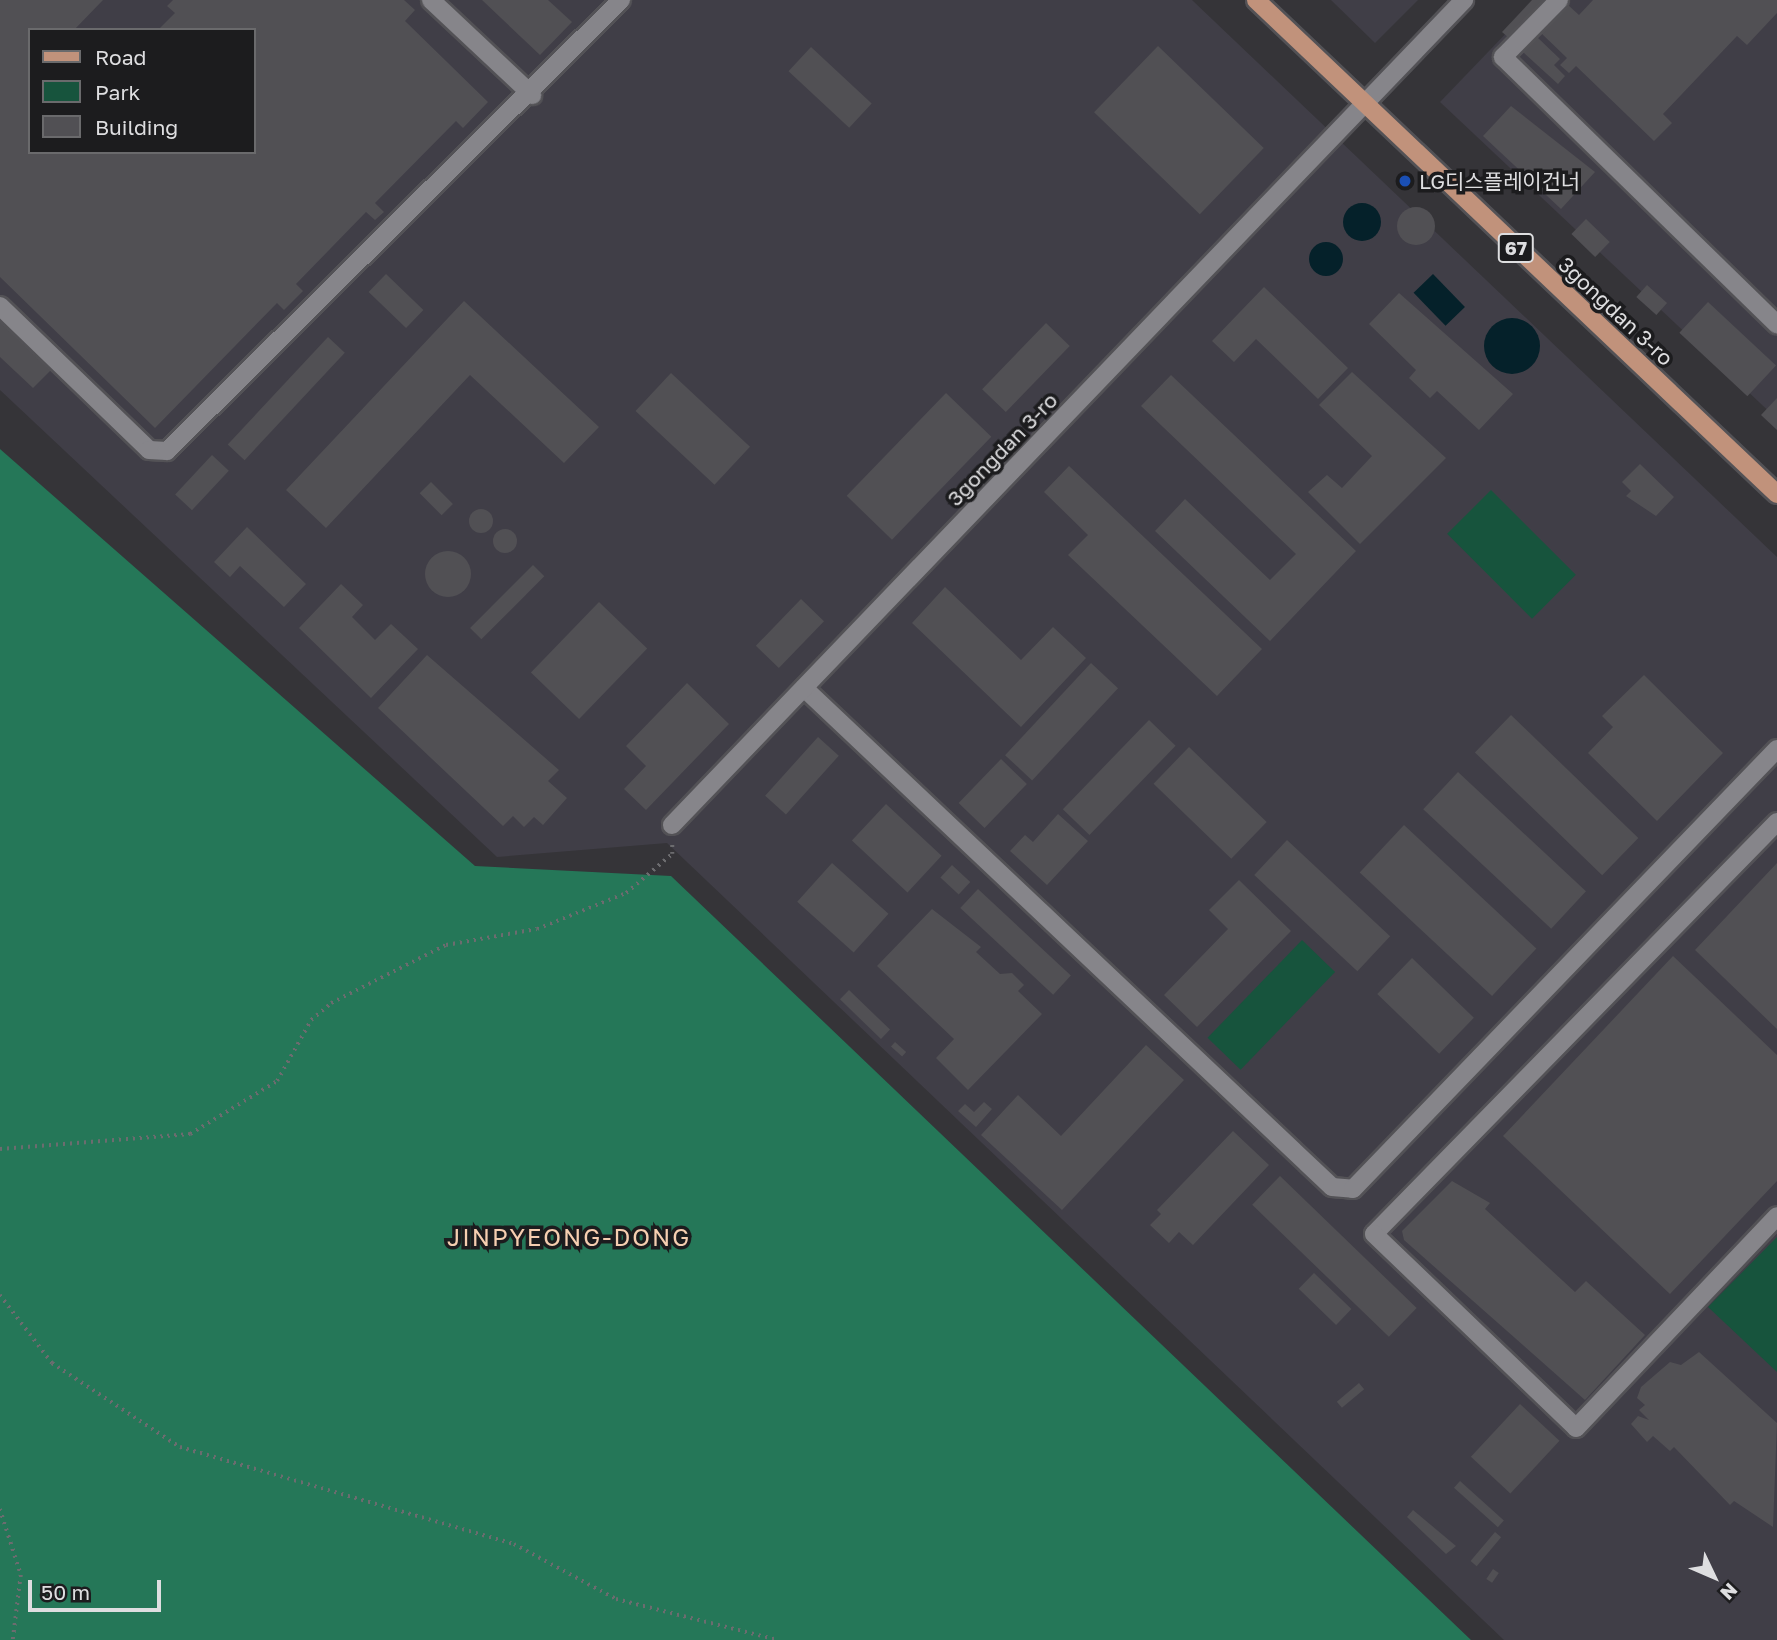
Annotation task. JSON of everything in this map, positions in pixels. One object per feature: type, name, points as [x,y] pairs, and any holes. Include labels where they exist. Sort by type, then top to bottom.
[{"type":"main road","name":"3gongdan 3-ro","points":[[1255,0],[1777,494]]},
{"type":"street","points":[[431,0],[532,94]]},
{"type":"street","points":[[0,306],[149,450],[167,452],[532,94],[621,0]]},
{"type":"street","points":[[1364,104],[1464,0]]},
{"type":"street","points":[[1559,0],[1503,57],[1777,324]]},
{"type":"street","name":"3gongdan 3-ro","points":[[672,825],[1364,104]]},
{"type":"street","points":[[804,688],[1332,1187],[1353,1189],[1777,749]]},
{"type":"street","points":[[1777,822],[1374,1234],[1576,1428],[1777,1216]]},
{"type":"path","points":[[0,1149],[190,1134],[276,1081],[311,1020],[331,1003],[446,945],[537,929],[626,893],[672,854],[672,825]]},
{"type":"path","points":[[0,1295],[52,1363],[180,1447],[514,1544],[616,1599],[778,1640]]},
{"type":"path","points":[[0,1509],[21,1575],[13,1640]]},
{"type":"shaded area","points":[[0,0],[1192,0],[1777,557],[1777,1640],[1504,1640],[667,843],[497,857],[0,390]]},
{"type":"shaded area","points":[[1331,0],[1418,0],[1375,43]]},
{"type":"shaded area","points":[[1538,0],[1777,0],[1777,419],[1440,102]]},
{"type":"green space","points":[[0,449],[475,866],[671,876],[1471,1640],[0,1640]]},
{"type":"green space","points":[[1491,490],[1576,575],[1532,619],[1447,534]]},
{"type":"green space","points":[[1302,940],[1335,972],[1241,1070],[1208,1038]]},
{"type":"green space","points":[[1777,1237],[1777,1372],[1708,1307]]},
{"type":"water","points":[[1362,203],[1376,208],[1381,222],[1376,236],[1362,241],[1348,236],[1343,222],[1348,208]]},
{"type":"water","points":[[1326,242],[1338,247],[1343,259],[1338,271],[1326,276],[1314,271],[1309,259],[1314,247]]},
{"type":"water","points":[[1433,274],[1465,307],[1446,326],[1414,293]]},
{"type":"water","points":[[1512,318],[1523,320],[1532,326],[1538,335],[1538,357],[1532,366],[1523,372],[1512,374],[1501,372],[1492,366],[1486,357],[1484,346],[1486,335],[1492,326],[1501,320]]},
{"type":"building","points":[[0,0],[103,0],[76,28],[28,28],[28,154],[256,154],[256,28],[160,28],[175,13],[167,6],[173,0],[404,0],[415,10],[405,21],[488,102],[463,128],[456,121],[375,203],[384,212],[375,220],[366,212],[296,284],[303,291],[284,310],[277,303],[155,428],[0,277]]},
{"type":"building","points":[[482,0],[548,0],[572,22],[540,55]]},
{"type":"building","points":[[1532,0],[1545,0],[1509,38],[1502,32]]},
{"type":"building","points":[[1593,0],[1777,0],[1777,13],[1747,45],[1737,36],[1663,114],[1672,123],[1654,141],[1576,66],[1569,73],[1560,65],[1567,58],[1541,33],[1568,5],[1579,15]]},
{"type":"building","points":[[1537,37],[1560,59],[1554,65],[1565,76],[1558,84],[1523,52]]},
{"type":"building","points":[[1158,46],[1264,148],[1200,214],[1094,112]]},
{"type":"building","points":[[811,47],[872,104],[849,128],[788,71]]},
{"type":"building","points":[[1511,106],[1595,172],[1561,209],[1483,136]]},
{"type":"building","points":[[1416,207],[1429,213],[1435,226],[1429,239],[1416,245],[1403,239],[1397,226],[1403,213]]},
{"type":"building","points":[[1586,219],[1610,242],[1595,257],[1571,234]]},
{"type":"building","points":[[386,274],[423,310],[406,328],[369,292]]},
{"type":"building","points":[[1647,285],[1667,303],[1656,315],[1636,297]]},
{"type":"building","points":[[1264,287],[1348,368],[1318,399],[1256,339],[1234,362],[1212,341]]},
{"type":"building","points":[[1399,293],[1513,394],[1479,430],[1437,391],[1430,398],[1409,378],[1416,370],[1369,324]]},
{"type":"building","points":[[464,301],[599,427],[564,463],[470,375],[326,528],[286,490]]},
{"type":"building","points":[[1708,302],[1776,365],[1747,396],[1679,333]]},
{"type":"building","points":[[0,320],[51,370],[33,388],[0,357]]},
{"type":"building","points":[[1046,323],[1070,346],[1006,412],[982,389]]},
{"type":"building","points":[[328,337],[345,353],[245,460],[228,445]]},
{"type":"building","points":[[1352,372],[1446,458],[1360,544],[1308,492],[1327,475],[1342,488],[1372,456],[1319,405]]},
{"type":"building","points":[[671,373],[750,447],[715,485],[636,411]]},
{"type":"building","points":[[1171,375],[1356,551],[1270,641],[1155,531],[1185,499],[1270,580],[1296,554],[1141,406]]},
{"type":"building","points":[[946,393],[991,437],[892,540],[847,496]]},
{"type":"building","points":[[1777,398],[1777,430],[1761,415]]},
{"type":"building","points":[[212,455],[229,471],[192,510],[175,494]]},
{"type":"building","points":[[1640,464],[1674,497],[1656,516],[1626,496],[1631,491],[1622,482]]},
{"type":"building","points":[[1069,466],[1262,649],[1217,696],[1068,555],[1088,535],[1044,492]]},
{"type":"building","points":[[431,482],[453,504],[442,515],[420,493]]},
{"type":"building","points":[[481,509],[492,516],[493,521],[486,532],[481,533],[470,526],[469,521],[476,510]]},
{"type":"building","points":[[247,527],[306,584],[284,607],[240,566],[230,577],[214,562]]},
{"type":"building","points":[[505,529],[513,533],[517,541],[513,549],[505,553],[497,549],[493,541],[497,533]]},
{"type":"building","points":[[448,551],[464,558],[471,574],[464,590],[448,597],[432,590],[425,574],[432,558]]},
{"type":"building","points":[[533,565],[544,576],[481,639],[470,628]]},
{"type":"building","points":[[341,584],[363,605],[352,617],[375,640],[391,624],[418,649],[371,698],[299,628]]},
{"type":"building","points":[[945,587],[1021,660],[1053,627],[1086,658],[1021,727],[912,623]]},
{"type":"building","points":[[801,599],[824,621],[779,668],[756,646]]},
{"type":"building","points":[[599,602],[647,649],[579,719],[531,672]]},
{"type":"building","points":[[427,655],[559,770],[548,781],[567,798],[543,825],[534,817],[524,827],[513,816],[503,826],[378,708]]},
{"type":"building","points":[[1091,663],[1118,688],[1032,780],[1005,755]]},
{"type":"building","points":[[1644,675],[1723,753],[1657,821],[1588,753],[1613,727],[1602,716]]},
{"type":"building","points":[[687,683],[729,724],[646,810],[624,789],[646,766],[626,746]]},
{"type":"building","points":[[1511,715],[1638,838],[1602,875],[1475,752]]},
{"type":"building","points":[[1149,720],[1176,746],[1089,835],[1063,809]]},
{"type":"building","points":[[818,737],[839,756],[786,814],[765,796]]},
{"type":"building","points":[[1189,747],[1267,822],[1231,859],[1154,784]]},
{"type":"building","points":[[1001,759],[1027,784],[985,828],[959,803]]},
{"type":"building","points":[[1458,772],[1586,891],[1551,929],[1423,809]]},
{"type":"building","points":[[886,804],[942,856],[907,892],[852,841]]},
{"type":"building","points":[[1058,814],[1088,841],[1047,885],[1010,851],[1025,835],[1033,842]]},
{"type":"building","points":[[1404,825],[1536,948],[1492,996],[1360,873]]},
{"type":"building","points":[[1287,840],[1390,936],[1357,971],[1254,875]]},
{"type":"building","points":[[832,863],[888,914],[854,952],[797,902]]},
{"type":"building","points":[[1777,863],[1777,1029],[1695,950]]},
{"type":"building","points":[[952,865],[970,882],[959,894],[940,877]]},
{"type":"building","points":[[1239,880],[1291,931],[1197,1027],[1164,995],[1228,929],[1209,910]]},
{"type":"building","points":[[978,889],[1071,976],[1053,995],[960,908]]},
{"type":"building","points":[[932,909],[981,947],[976,952],[1000,974],[1012,973],[1024,985],[1018,991],[1042,1014],[968,1090],[936,1058],[954,1039],[877,966]]},
{"type":"building","points":[[1673,956],[1777,1055],[1777,1181],[1670,1294],[1503,1136]]},
{"type":"building","points":[[1412,958],[1474,1018],[1439,1054],[1377,994]]},
{"type":"building","points":[[849,990],[890,1030],[881,1039],[840,999]]},
{"type":"building","points":[[895,1042],[906,1052],[902,1056],[891,1046]]},
{"type":"building","points":[[1146,1045],[1184,1080],[1062,1210],[981,1135],[1018,1095],[1061,1136]]},
{"type":"building","points":[[984,1102],[992,1109],[976,1127],[958,1111],[965,1104],[974,1112]]},
{"type":"building","points":[[1233,1131],[1269,1165],[1193,1245],[1179,1232],[1169,1243],[1150,1225],[1161,1214],[1157,1210]]},
{"type":"building","points":[[1280,1176],[1417,1308],[1389,1337],[1252,1205]]},
{"type":"building","points":[[1452,1181],[1490,1203],[1485,1209],[1575,1292],[1586,1281],[1645,1335],[1585,1400],[1404,1240],[1402,1231]]},
{"type":"building","points":[[1314,1273],[1351,1309],[1336,1325],[1299,1289]]},
{"type":"building","points":[[1699,1352],[1777,1423],[1773,1527],[1734,1501],[1730,1505],[1674,1447],[1670,1451],[1653,1436],[1647,1442],[1631,1424],[1638,1416],[1649,1420],[1639,1410],[1645,1405],[1637,1398],[1641,1387],[1670,1362],[1681,1365]]},
{"type":"building","points":[[1359,1383],[1364,1389],[1342,1408],[1337,1402]]},
{"type":"building","points":[[1520,1404],[1559,1441],[1510,1493],[1471,1457]]},
{"type":"building","points":[[1460,1481],[1504,1520],[1498,1527],[1454,1488]]},
{"type":"building","points":[[1413,1510],[1456,1546],[1446,1554],[1407,1517]]},
{"type":"building","points":[[1495,1532],[1501,1537],[1477,1566],[1471,1561]]},
{"type":"building","points":[[1493,1569],[1499,1573],[1492,1583],[1486,1579]]},
{"type":"place","name":"LG디스플레이건너","points":[[1405,181]]},
{"type":"district","name":"JINPYEONG-DONG","points":[[569,1237]]}]
